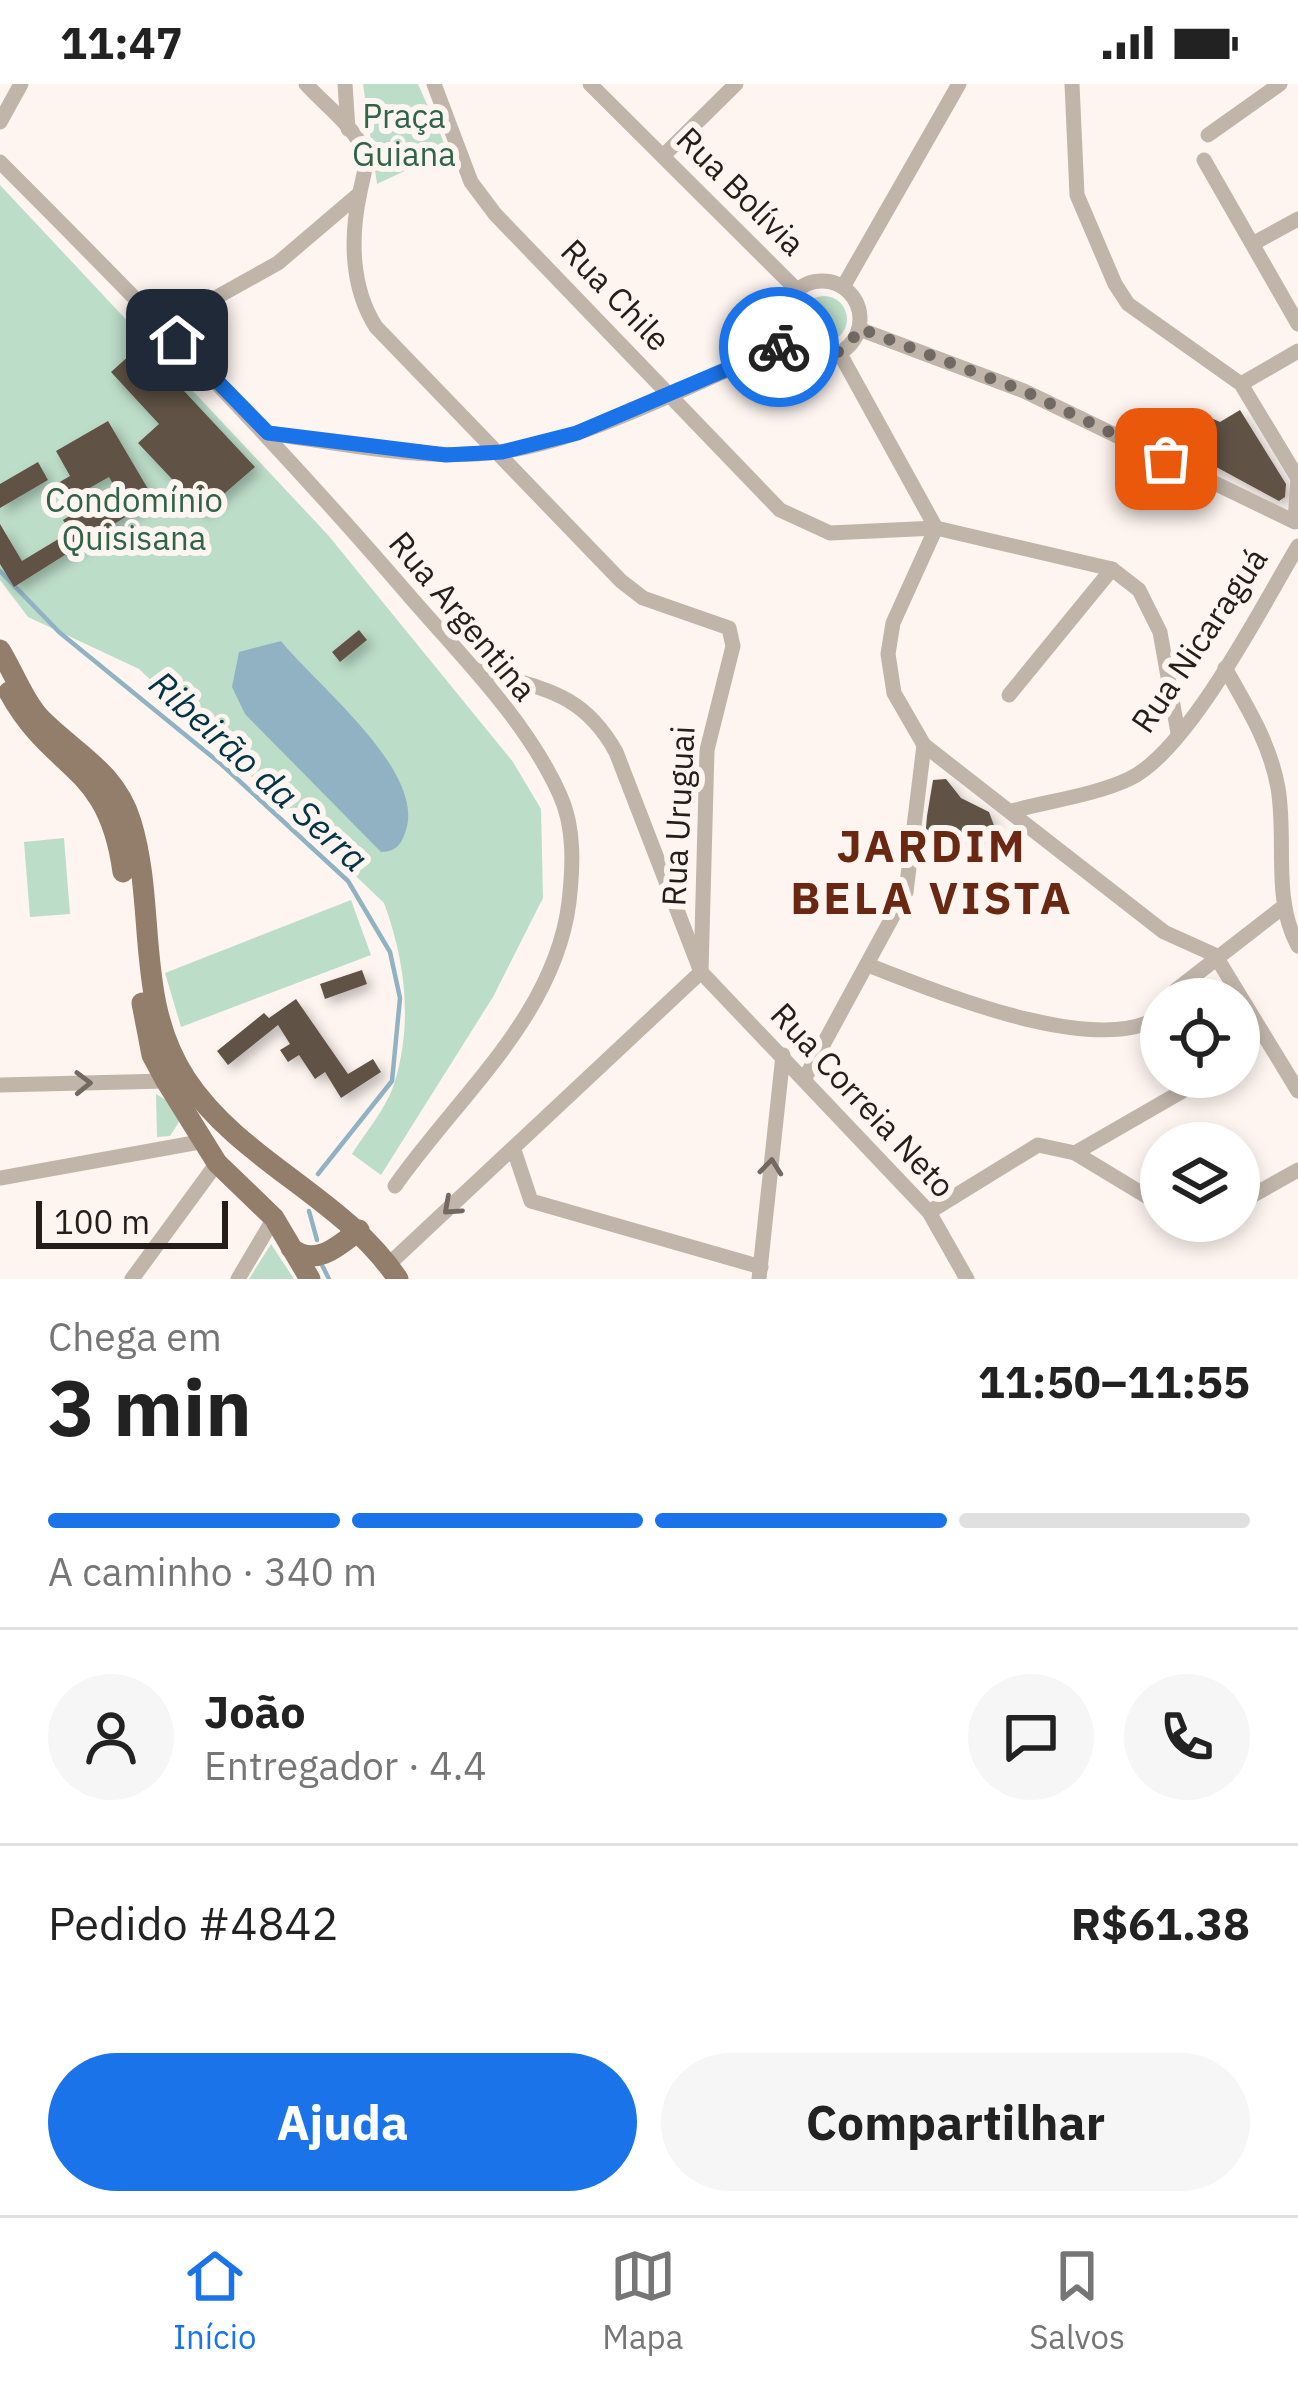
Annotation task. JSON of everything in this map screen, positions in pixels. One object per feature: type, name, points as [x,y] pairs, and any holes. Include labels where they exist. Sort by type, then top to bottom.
[{"type":"main road","points":[[0,650],[41,720],[99,767],[131,822],[152,992],[167,1049],[209,1109],[359,1230],[393,1272]]},
{"type":"main road","points":[[0,676],[28,727],[81,771],[109,811],[118,839],[146,1031],[166,1081],[217,1162],[274,1218],[310,1279]]},
{"type":"main road","points":[[205,1141],[242,1135]]},
{"type":"main road","points":[[274,1218],[294,1181]]},
{"type":"main road","points":[[287,1243],[295,1254],[319,1256],[359,1230]]},
{"type":"street","points":[[0,122],[21,84]]},
{"type":"street","points":[[305,84],[348,130]]},
{"type":"street","points":[[345,84],[348,130]]},
{"type":"street","name":"Rua Chile","points":[[434,84],[471,182],[495,214],[780,510],[830,533],[936,528]]},
{"type":"street","name":"Rua Bolívia","points":[[590,84],[797,290]]},
{"type":"street","points":[[664,155],[736,84]]},
{"type":"street","points":[[843,287],[959,84]]},
{"type":"street","points":[[859,328],[1024,391],[1297,524],[1298,477],[1241,384],[1128,304],[1114,284],[1077,195],[1072,84]]},
{"type":"street","points":[[1208,135],[1280,84]]},
{"type":"street","name":"Rua Uruguai","points":[[348,130],[362,147],[366,169],[359,194],[354,266],[361,303],[376,327],[502,452],[621,581],[643,598],[729,628],[734,646],[719,685],[707,750],[701,972]]},
{"type":"street","points":[[1204,160],[1298,324]]},
{"type":"street","name":"Rua Argentina","points":[[0,162],[268,433],[471,668],[532,745],[562,798],[573,850],[569,907],[555,956],[504,1052],[426,1141],[395,1186]]},
{"type":"street","points":[[147,309],[208,302],[278,263],[359,194]]},
{"type":"street","points":[[1254,243],[1298,219]]},
{"type":"street","points":[[820,281],[843,287],[858,305],[859,328],[839,352],[819,356],[792,341],[785,309],[797,290],[820,281]]},
{"type":"street","points":[[268,433],[446,455],[502,452],[577,433],[792,341]]},
{"type":"street","points":[[1241,384],[1298,351]]},
{"type":"street","points":[[839,352],[936,528],[1112,569],[1138,590],[1160,632],[1178,733]]},
{"type":"street","points":[[936,528],[893,623],[888,654],[895,693],[924,745],[1164,932],[1215,955],[1298,1091]]},
{"type":"street","name":"Rua Nicaraguá","points":[[1012,811],[1131,778],[1178,733],[1225,668],[1298,546]]},
{"type":"street","points":[[1009,695],[1112,569]]},
{"type":"street","points":[[393,1272],[701,972],[616,752],[597,718],[560,695],[471,668]]},
{"type":"street","points":[[1225,668],[1266,742],[1278,789],[1283,907],[1298,946]]},
{"type":"street","points":[[805,1078],[906,892],[924,745]]},
{"type":"street","points":[[1189,978],[1283,907]]},
{"type":"street","points":[[868,965],[990,1009],[1117,1031],[1140,1027]]},
{"type":"street","name":"Rua Correia Neto","points":[[701,972],[929,1212],[967,1279]]},
{"type":"street","points":[[514,1150],[531,1201],[760,1273],[783,1055]]},
{"type":"street","points":[[0,1085],[166,1081]]},
{"type":"street","points":[[1075,1153],[1171,1098]]},
{"type":"street","points":[[0,1178],[205,1141]]},
{"type":"street","points":[[929,1212],[1038,1145],[1075,1153],[1140,1192]]},
{"type":"street","points":[[132,1279],[217,1162]]},
{"type":"street","points":[[1260,1192],[1298,1169]]},
{"type":"street","points":[[238,1279],[274,1218]]},
{"type":"green space","name":"Praça Guiana","points":[[363,84],[418,84],[446,147],[443,153],[377,184]]},
{"type":"green space","name":"Condomínio Quisisana","points":[[0,185],[328,535],[513,762],[541,809],[543,898],[493,997],[381,1175],[352,1154],[392,1090],[404,1036],[401,969],[384,903],[139,669],[28,617],[0,580]]},
{"type":"green space","points":[[824,296],[840,303],[847,319],[840,335],[824,342],[808,335],[801,319],[808,303]]},
{"type":"green space","points":[[64,838],[70,914],[30,917],[24,842]]},
{"type":"green space","points":[[351,900],[371,955],[181,1027],[165,973]]},
{"type":"green space","points":[[156,1094],[168,1101],[179,1122],[170,1136],[157,1137]]},
{"type":"green space","points":[[271,1244],[294,1279],[249,1279]]},
{"type":"water","points":[[281,641],[364,730],[399,781],[408,806],[406,830],[395,849],[381,852],[245,714],[232,687],[239,652]]},
{"type":"building","points":[[141,345],[255,467],[203,512],[138,443],[159,424],[111,372]]},
{"type":"building","points":[[1189,408],[1220,422],[1240,410],[1286,484],[1285,497],[1279,501],[1172,443]]},
{"type":"building","points":[[108,421],[154,499],[14,587],[0,564],[0,524],[22,561],[70,532],[63,520],[76,512],[58,483],[70,476],[56,451]],"holes":[[[109,477],[122,500],[101,513],[86,490]]]},
{"type":"building","points":[[38,462],[48,480],[0,508],[0,484]]},
{"type":"building","points":[[359,630],[367,640],[340,662],[332,652]]},
{"type":"building","points":[[946,779],[961,798],[989,812],[995,828],[937,850],[925,840],[927,816],[933,780]]},
{"type":"building","points":[[362,970],[367,984],[325,999],[320,984]]},
{"type":"building","points":[[296,999],[348,1074],[373,1059],[381,1072],[341,1098],[325,1072],[315,1079],[299,1055],[288,1062],[280,1050],[290,1044],[278,1025],[228,1065],[217,1051],[264,1013],[269,1018]]},
{"type":"waterway","name":"Ribeirão da Serra","points":[[0,571],[59,632],[221,764],[348,881],[390,952],[400,998],[392,1081],[318,1174]]},
{"type":"waterway","name":"Ribeirão da Serra","points":[[309,1211],[317,1240]]},
{"type":"waterway","name":"Ribeirão da Serra","points":[[322,1265],[329,1279]]},
{"type":"way so far","points":[[779,347],[792,341],[808,354],[830,356],[848,346],[859,328],[1024,391],[1166,459]]},
{"type":"district","name":"JARDIM BELA VISTA","points":[[932,872]]},
{"type":"route","points":[[177,340],[268,433],[446,455],[502,452],[577,433],[779,347]]}]
